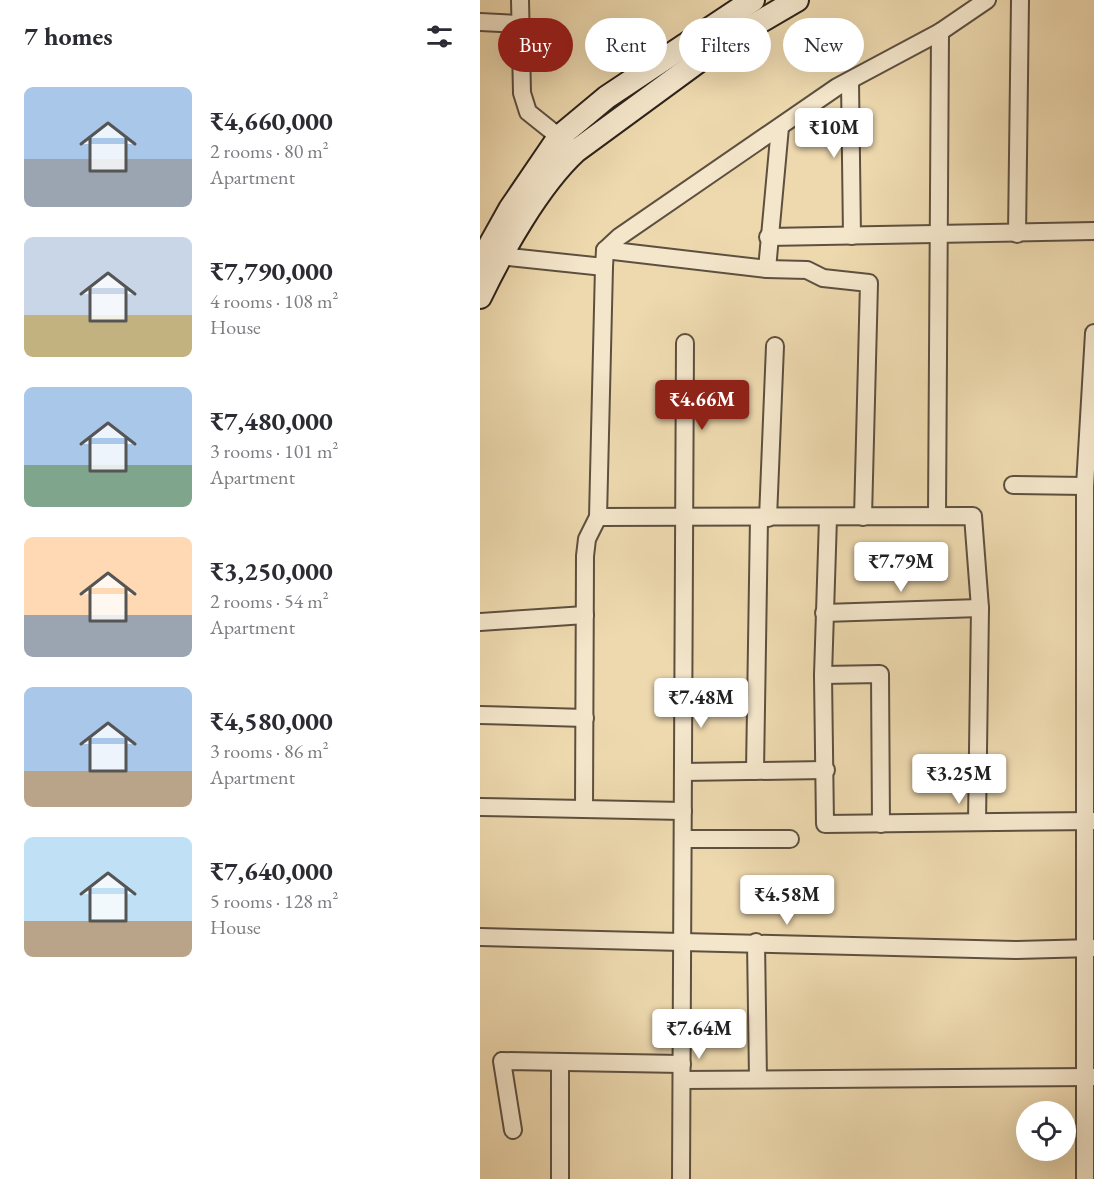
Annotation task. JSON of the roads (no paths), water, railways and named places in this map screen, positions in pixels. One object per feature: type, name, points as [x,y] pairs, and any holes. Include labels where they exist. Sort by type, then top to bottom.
[{"type":"street","points":[[520,0],[520,18]]},
{"type":"street","points":[[480,297],[490,259],[561,165],[568,144],[607,97],[753,0]]},
{"type":"street","points":[[568,144],[723,44],[797,0]]},
{"type":"street","points":[[584,809],[586,539],[598,517],[604,258],[619,237],[780,127],[850,81],[940,32],[987,0]]},
{"type":"street","points":[[1017,234],[1020,0]]},
{"type":"street","points":[[480,22],[498,23]]},
{"type":"street","points":[[937,516],[940,32]]},
{"type":"street","points":[[521,72],[522,93],[528,112],[568,144]]},
{"type":"street","points":[[850,81],[852,236]]},
{"type":"street","points":[[767,269],[768,237],[780,127]]},
{"type":"street","points":[[768,237],[1094,231]]},
{"type":"street","points":[[490,259],[604,258],[807,270],[823,278],[869,283],[862,517]]},
{"type":"street","points":[[1085,1179],[1089,1077],[1090,821],[1085,486],[1094,333]]},
{"type":"street","points":[[681,1179],[686,343]]},
{"type":"street","points":[[755,771],[764,518],[775,346]]},
{"type":"street","points":[[1013,485],[1085,486]]},
{"type":"street","points":[[598,517],[684,519],[973,516],[980,608],[977,822]]},
{"type":"street","points":[[828,518],[823,675],[825,824],[1090,821]]},
{"type":"street","points":[[824,613],[980,608]]},
{"type":"street","points":[[480,622],[585,615]]},
{"type":"street","points":[[823,675],[880,674],[881,824]]},
{"type":"street","points":[[480,715],[585,718]]},
{"type":"street","points":[[683,772],[825,770]]},
{"type":"street","points":[[480,807],[683,811]]},
{"type":"street","points":[[683,840],[790,839]]},
{"type":"street","points":[[480,937],[683,940],[1016,950],[1089,948]]},
{"type":"street","points":[[756,942],[758,1079]]},
{"type":"street","points":[[513,1130],[502,1061],[560,1062],[758,1079],[1089,1077]]},
{"type":"street","points":[[560,1062],[560,1179]]}]
